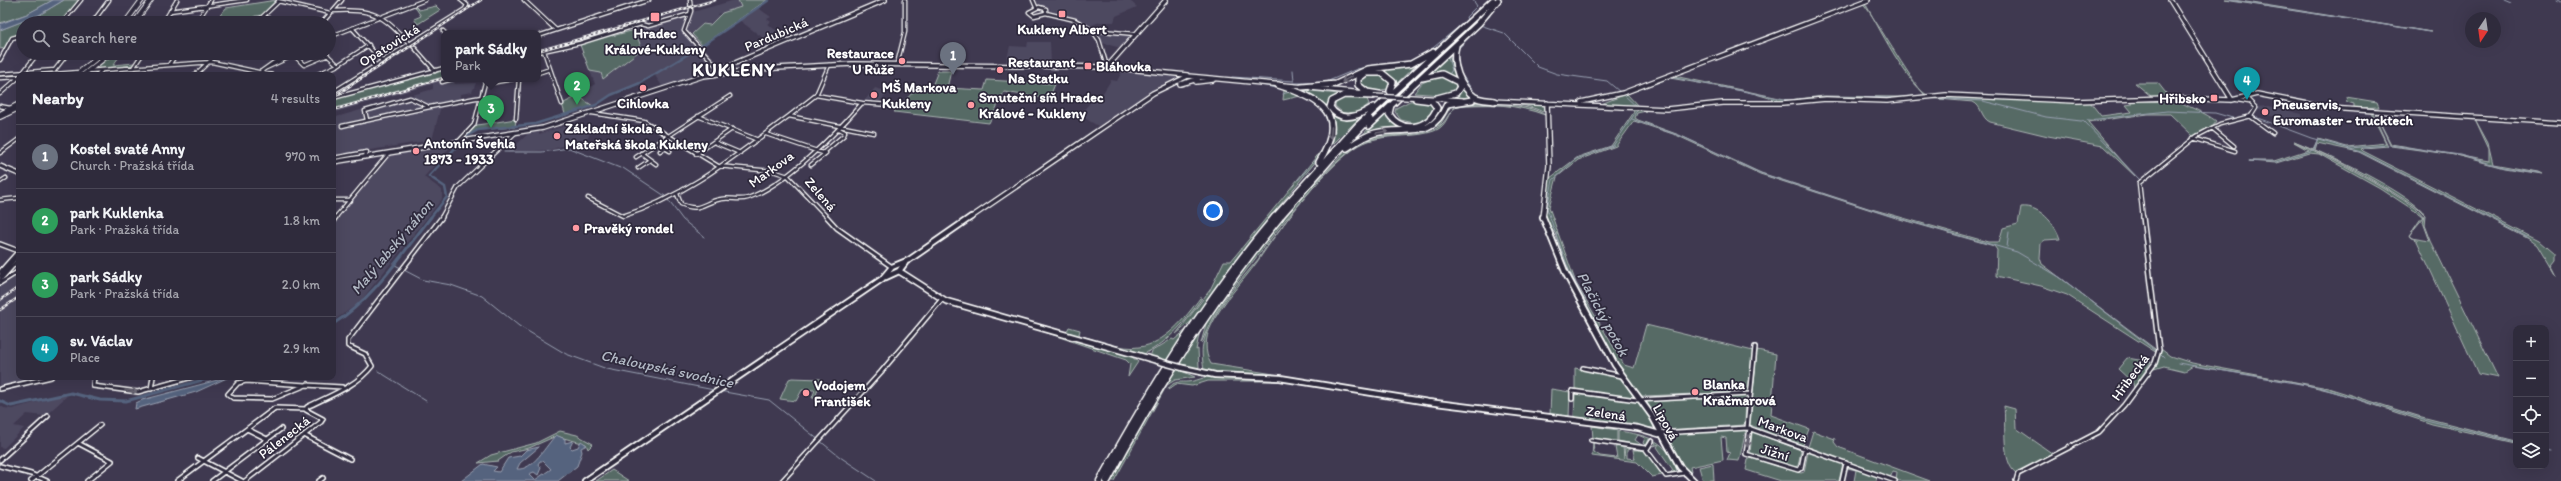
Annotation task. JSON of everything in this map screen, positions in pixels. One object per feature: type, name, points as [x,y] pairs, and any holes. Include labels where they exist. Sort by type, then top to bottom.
[{"type":"highway","points":[[1493,0],[1480,12],[1452,55],[1455,67],[1474,95],[1494,101]]},
{"type":"highway","points":[[1100,481],[1144,403],[1195,322],[1237,264],[1294,195],[1363,121],[1498,0]]},
{"type":"highway","points":[[1294,195],[1307,174],[1373,107],[1433,52],[1472,23]]},
{"type":"highway","points":[[1107,481],[1149,404],[1200,324],[1242,265],[1303,190],[1367,123],[1472,23]]},
{"type":"highway","points":[[1303,190],[1392,103],[1460,41]]},
{"type":"highway","points":[[1302,87],[1336,84],[1368,69],[1411,64],[1433,52]]},
{"type":"highway","points":[[1374,94],[1360,88],[1357,82],[1359,77],[1370,72],[1386,74],[1393,82],[1390,91]]},
{"type":"highway","points":[[1416,81],[1437,73],[1448,75],[1457,80],[1460,87],[1456,93],[1437,98]]},
{"type":"highway","points":[[1278,85],[1310,95],[1328,114],[1332,126],[1331,137],[1327,150],[1318,162]]},
{"type":"highway","points":[[1373,107],[1362,114],[1350,117],[1335,113],[1330,105],[1335,98],[1344,95],[1385,95]]},
{"type":"highway","points":[[1392,103],[1389,112],[1393,120],[1404,125],[1418,126],[1430,121],[1437,108],[1432,101],[1416,99]]},
{"type":"highway","points":[[1346,148],[1360,139],[1375,133],[1427,128],[1438,121],[1447,104],[1472,100]]},
{"type":"main road","points":[[130,16],[142,0]]},
{"type":"main road","points":[[139,16],[151,0]]},
{"type":"main road","points":[[84,72],[96,60]]},
{"type":"main road","points":[[89,71],[102,60]]},
{"type":"main road","points":[[0,114],[16,109]]},
{"type":"main road","points":[[0,117],[16,109]]},
{"type":"street","points":[[68,16],[81,0]]},
{"type":"street","points":[[97,16],[109,0]]},
{"type":"street","points":[[167,16],[177,0]]},
{"type":"street","points":[[201,16],[211,0]]},
{"type":"street","points":[[170,11],[247,0]]},
{"type":"street","points":[[328,16],[342,0]]},
{"type":"street","points":[[336,34],[384,16],[416,1],[425,0]]},
{"type":"street","name":"Opatovická","points":[[336,90],[466,8],[467,5],[461,0]]},
{"type":"street","points":[[524,0],[556,30]]},
{"type":"street","points":[[541,35],[649,0]]},
{"type":"street","points":[[690,0],[690,14],[684,31],[723,73]]},
{"type":"street","name":"Pardubická","points":[[703,76],[885,0]]},
{"type":"street","points":[[897,64],[905,40],[908,14],[905,0]]},
{"type":"street","points":[[1033,0],[1036,7]]},
{"type":"street","points":[[1107,65],[1166,0]]},
{"type":"street","points":[[1559,104],[1593,101],[1623,93],[1868,0]]},
{"type":"street","points":[[2170,0],[2232,100]]},
{"type":"street","points":[[264,16],[278,1],[331,12],[365,9],[384,16],[409,43]]},
{"type":"street","points":[[1046,13],[1045,8],[1036,7],[1030,10],[1030,15],[1040,16],[1046,13],[1075,20],[1092,30],[1099,40],[1107,65]]},
{"type":"street","points":[[541,52],[580,43],[641,24],[648,26],[690,14]]},
{"type":"street","points":[[352,28],[382,61]]},
{"type":"street","points":[[1092,30],[1117,31],[1135,34]]},
{"type":"street","points":[[0,60],[12,38],[16,37]]},
{"type":"street","points":[[323,72],[338,65],[369,45]]},
{"type":"street","points":[[412,46],[435,71]]},
{"type":"street","points":[[544,51],[562,104]]},
{"type":"street","points":[[1114,59],[1115,65],[1130,68]]},
{"type":"street","points":[[22,72],[32,60]]},
{"type":"street","points":[[41,72],[55,70],[63,60]]},
{"type":"street","points":[[133,68],[138,60]]},
{"type":"street","points":[[169,65],[172,60]]},
{"type":"street","points":[[198,72],[209,60]]},
{"type":"street","points":[[89,71],[206,62],[261,72],[277,60]]},
{"type":"street","points":[[266,68],[283,60]]},
{"type":"street","points":[[299,60],[304,65],[314,60]]},
{"type":"street","points":[[333,60],[338,65]]},
{"type":"street","points":[[588,198],[620,215],[627,216],[676,194],[722,167],[816,94],[829,64]]},
{"type":"street","points":[[336,161],[460,140],[515,133],[554,125],[592,113],[642,94],[703,76],[829,64],[1107,65],[1374,94]]},
{"type":"street","points":[[336,97],[441,69]]},
{"type":"street","points":[[541,72],[550,69]]},
{"type":"street","points":[[1168,72],[1190,78]]},
{"type":"street","points":[[1168,72],[1184,78],[1229,79],[1409,97],[1416,99],[1601,105],[1663,109],[1723,103],[1783,103],[1826,99],[1888,101],[1959,95],[2076,101],[2167,98],[2237,100],[2251,103]]},
{"type":"street","points":[[0,74],[16,75]]},
{"type":"street","points":[[0,78],[16,76]]},
{"type":"street","points":[[882,279],[893,267],[909,260],[1138,104],[1153,92],[1184,78]]},
{"type":"street","points":[[1138,104],[1190,78]]},
{"type":"street","points":[[0,94],[16,79]]},
{"type":"street","points":[[1178,85],[1229,79]]},
{"type":"street","points":[[460,140],[474,125],[485,84],[496,82]]},
{"type":"street","points":[[516,119],[519,82]]},
{"type":"street","points":[[816,94],[862,103],[890,105]]},
{"type":"street","points":[[2237,100],[2262,94],[2330,108],[2370,109],[2561,123]]},
{"type":"street","points":[[1385,95],[1452,100]]},
{"type":"street","points":[[636,157],[730,96]]},
{"type":"street","points":[[342,126],[410,112],[427,106],[482,97]]},
{"type":"street","points":[[2193,138],[2212,128],[2250,116],[2256,110],[2245,97]]},
{"type":"street","points":[[367,120],[365,111],[410,98],[427,106]]},
{"type":"street","points":[[1593,101],[1601,105]]},
{"type":"street","name":"Markova","points":[[676,194],[681,204],[691,209],[698,210],[718,199],[749,198],[785,174],[814,150],[840,128],[862,103]]},
{"type":"street","name":"Lipová","points":[[1547,104],[1549,166],[1542,217],[1566,274],[1621,374],[1641,400],[1660,434],[1687,474],[1694,481]]},
{"type":"street","points":[[0,106],[16,109]]},
{"type":"street","name":"Zelená","points":[[592,113],[644,121],[696,154],[722,167],[785,174],[794,180],[838,228],[893,267]]},
{"type":"street","points":[[698,116],[758,140]]},
{"type":"street","points":[[789,116],[815,123],[874,133]]},
{"type":"street","points":[[2250,116],[2273,133]]},
{"type":"street","name":"Markova","points":[[811,165],[826,153],[824,152],[844,135],[845,132],[840,128]]},
{"type":"street","points":[[2212,128],[2222,134],[2234,146]]},
{"type":"street","points":[[696,154],[732,129]]},
{"type":"street","name":"Pálenecká","points":[[245,481],[323,419],[306,409],[359,378],[372,366],[365,354],[348,346],[348,340],[448,209],[458,187],[515,133]]},
{"type":"street","points":[[766,134],[814,150]]},
{"type":"street","points":[[2193,138],[2235,152]]},
{"type":"street","name":"Hřibecká","points":[[2016,481],[2018,474],[2098,432],[2124,405],[2158,357],[2140,180],[2193,138]]},
{"type":"street","points":[[0,153],[16,141]]},
{"type":"street","points":[[657,142],[670,151]]},
{"type":"street","points":[[714,142],[740,153]]},
{"type":"street","points":[[660,151],[665,148]]},
{"type":"street","name":"Markova","points":[[814,150],[824,152]]},
{"type":"street","points":[[336,157],[367,152],[365,156]]},
{"type":"street","points":[[336,218],[390,152]]},
{"type":"street","points":[[641,153],[656,164]]},
{"type":"street","points":[[638,168],[650,160]]},
{"type":"street","points":[[0,166],[16,173]]},
{"type":"street","points":[[11,175],[16,173]]},
{"type":"street","points":[[0,182],[6,178]]},
{"type":"street","points":[[0,200],[16,197]]},
{"type":"street","points":[[336,200],[351,200]]},
{"type":"street","points":[[0,244],[16,251]]},
{"type":"street","points":[[0,272],[16,254]]},
{"type":"street","points":[[0,276],[16,255]]},
{"type":"street","points":[[585,481],[882,279],[899,271],[909,260]]},
{"type":"street","points":[[0,280],[16,261]]},
{"type":"street","points":[[893,267],[892,272],[899,271]]},
{"type":"street","points":[[893,267],[899,271]]},
{"type":"street","name":"Zelená","points":[[899,271],[942,299],[1183,368],[1215,375],[1280,378],[1428,402],[1550,417],[1660,434]]},
{"type":"street","points":[[0,283],[16,273]]},
{"type":"street","points":[[782,481],[819,441],[942,299]]},
{"type":"street","points":[[1748,428],[1755,347]]},
{"type":"street","points":[[1583,368],[1621,374]]},
{"type":"street","points":[[0,390],[39,380]]},
{"type":"street","points":[[94,380],[93,386],[138,392],[182,380]]},
{"type":"street","points":[[152,389],[153,380]]},
{"type":"street","points":[[308,384],[284,397],[271,401],[233,398],[228,394],[238,383],[246,381],[308,384],[342,388]]},
{"type":"street","points":[[1572,399],[1572,391],[1641,400],[1750,394]]},
{"type":"street","points":[[177,481],[276,408],[306,409]]},
{"type":"street","points":[[0,460],[48,416]]},
{"type":"street","points":[[31,481],[100,425]]},
{"type":"street","name":"Markova","points":[[1660,434],[1748,428],[1893,481]]},
{"type":"street","name":"Jižní","points":[[1748,428],[1746,454],[1798,470],[1801,468],[1805,448]]},
{"type":"street","points":[[247,429],[267,439]]},
{"type":"street","points":[[212,481],[281,429]]},
{"type":"street","points":[[304,435],[350,459]]},
{"type":"street","points":[[1591,440],[1647,449],[1666,476],[1687,474]]},
{"type":"street","points":[[1647,449],[1652,441]]},
{"type":"street","points":[[78,443],[112,461],[87,481]]},
{"type":"street","points":[[198,458],[242,481]]},
{"type":"street","points":[[1842,481],[1846,463]]},
{"type":"street","points":[[0,466],[37,476],[47,481]]},
{"type":"street","points":[[319,481],[323,478]]},
{"type":"shaded area","points":[[479,0],[483,0],[336,96],[336,93]]},
{"type":"shaded area","points":[[712,0],[718,0],[541,51],[541,49]]},
{"type":"shaded area","points":[[738,0],[741,7],[718,14],[719,16],[710,24],[703,23],[692,33],[688,32],[687,30],[693,12]]},
{"type":"shaded area","points":[[1036,0],[1129,0],[1137,7],[1116,16],[1114,22],[1100,22],[1089,26],[1066,14],[1050,11],[1049,7],[1039,5]]},
{"type":"shaded area","points":[[758,8],[771,17],[767,19],[771,22],[767,24],[790,40],[774,46],[739,20]]},
{"type":"shaded area","points":[[201,12],[198,16],[175,16]]},
{"type":"shaded area","points":[[688,16],[682,31],[707,58],[695,63],[705,73],[662,86],[654,74],[640,83],[612,94],[593,106],[577,96],[595,84],[590,71],[601,73],[603,79],[638,52],[641,47],[636,31]]},
{"type":"shaded area","points":[[1098,31],[1132,36],[1121,48],[1102,43],[1096,34]]},
{"type":"shaded area","points":[[1028,42],[1050,42],[1051,64],[1006,63],[1010,46],[1027,47]]},
{"type":"shaded area","points":[[1123,70],[1176,75],[1181,78],[1159,86],[1098,126],[1079,115],[1097,95],[1101,96],[1111,80],[1117,81]]},
{"type":"shaded area","points":[[441,78],[441,81],[435,83],[441,82],[454,82],[455,84],[476,83],[472,92],[461,94],[459,99],[442,102],[432,140],[336,156],[336,117],[433,89],[433,84],[336,112],[336,108]]},
{"type":"shaded area","points":[[875,88],[889,92],[880,101],[865,100]]},
{"type":"shaded area","points":[[2269,106],[2302,114],[2303,122],[2267,115],[2268,112],[2259,110],[2256,107]]},
{"type":"shaded area","name":"Základní škola a Mateřská škola Kukleny","points":[[574,123],[574,127],[591,130],[588,138],[550,150],[507,153],[528,134],[539,132],[539,134]]},
{"type":"shaded area","points":[[453,144],[424,177],[442,190],[442,199],[359,303],[336,319],[336,220],[390,156]]},
{"type":"shaded area","points":[[16,275],[16,380],[34,380],[0,389],[0,286]]},
{"type":"shaded area","points":[[60,396],[67,396],[45,416],[27,414],[14,426],[24,428],[4,448],[0,447],[0,405],[4,408],[12,409]]},
{"type":"green space","points":[[0,0],[53,0],[27,14],[16,16],[16,18],[0,23]]},
{"type":"green space","points":[[64,0],[80,0],[67,16],[36,16]]},
{"type":"green space","points":[[276,0],[262,15],[219,16],[226,8]]},
{"type":"green space","points":[[738,0],[767,0],[702,45],[692,34],[703,24],[710,25],[722,13],[741,7]]},
{"type":"green space","points":[[2225,0],[2234,0],[2431,32]]},
{"type":"green space","points":[[1865,3],[1873,17],[1863,4]]},
{"type":"green space","points":[[413,4],[419,10],[436,6],[440,10],[418,24],[414,19],[421,16]]},
{"type":"green space","points":[[1873,17],[1911,76],[1920,89],[1902,66]]},
{"type":"green space","points":[[16,24],[16,36],[13,37],[5,48],[0,49],[0,30]]},
{"type":"green space","points":[[635,30],[641,47],[638,52],[603,79],[601,73],[590,71],[580,45],[588,39],[608,33],[612,36]]},
{"type":"green space","points":[[1449,53],[1452,66],[1474,98],[1451,98],[1462,89],[1460,80],[1443,72],[1429,73]]},
{"type":"green space","points":[[106,60],[117,60],[113,65],[134,63],[134,65],[96,69]]},
{"type":"green space","points":[[1417,64],[1397,83],[1388,73],[1373,70]]},
{"type":"green space","points":[[1687,70],[1674,76],[1789,100],[1824,96],[1898,97],[1925,95],[1920,89],[1927,95],[1890,100],[1838,98],[1783,102],[1749,92],[1670,78],[1627,94],[1639,107],[1601,104]]},
{"type":"green space","points":[[441,71],[441,78],[336,108],[336,98]]},
{"type":"green space","points":[[938,71],[951,71],[947,88],[984,90],[987,80],[1055,84],[1049,99],[1004,92],[989,123],[894,112],[920,85],[932,86]]},
{"type":"green space","points":[[1381,74],[1390,83],[1388,89],[1381,90],[1379,93],[1368,91],[1359,83],[1366,75]]},
{"type":"green space","points":[[1439,75],[1456,82],[1455,91],[1444,95],[1414,93],[1422,83]]},
{"type":"green space","points":[[2135,83],[2158,83],[2169,97],[2152,97]]},
{"type":"green space","points":[[1284,90],[1297,92],[1308,96],[1317,102],[1324,110],[1329,120],[1330,130],[1328,142],[1322,154],[1248,244],[1193,320],[1176,334],[1210,290],[1224,261],[1231,261],[1325,146],[1328,138],[1328,124],[1322,110],[1312,99],[1305,95],[1283,100]]},
{"type":"green space","points":[[1303,90],[1338,94],[1329,101],[1327,109],[1315,96]]},
{"type":"green space","points":[[578,96],[593,106],[563,116],[565,114],[562,104]]},
{"type":"green space","points":[[1941,96],[2090,102],[2101,116],[2132,112],[2126,105],[2133,104],[2131,101],[2180,102],[2216,121],[2213,125],[2193,136],[2170,114],[2148,114],[2088,122],[2135,176],[2103,146],[2048,136],[1990,122],[1985,118],[1978,106],[1973,102],[1927,98]]},
{"type":"green space","points":[[1345,97],[1367,99],[1369,104],[1359,112],[1343,113],[1335,106],[1337,100]]},
{"type":"green space","points":[[2346,97],[2377,102],[2379,107],[2354,108],[2354,104],[2347,102]]},
{"type":"green space","points":[[1410,101],[1423,102],[1431,105],[1433,108],[1431,117],[1418,124],[1401,120],[1395,112],[1396,108]]},
{"type":"green space","points":[[1460,102],[1487,103],[1458,104],[1451,106],[1440,125],[1425,131],[1366,140],[1354,147],[1327,171],[1281,225],[1228,294],[1213,317],[1201,343],[1207,320],[1250,260],[1306,192],[1348,149],[1371,135],[1429,128],[1439,122],[1450,104]]},
{"type":"green space","points":[[1479,104],[1495,105],[1482,105],[1467,105]]},
{"type":"green space","points":[[1512,104],[1544,105],[1545,110],[1543,112],[1534,108]]},
{"type":"green space","points":[[1495,105],[1528,108],[1545,115],[1524,109]]},
{"type":"green space","points":[[1632,109],[1646,111],[1637,113],[1635,118],[1638,120],[1679,135],[1761,173],[1868,208],[1988,242],[1999,242],[2003,228],[2018,224],[2021,207],[2034,209],[2050,221],[2060,239],[2045,240],[2041,243],[2040,258],[2042,264],[2155,349],[2157,353],[2067,295],[2041,286],[1996,276],[1997,250],[1994,246],[1896,218],[1760,174],[1676,135],[1634,121],[1616,146],[1578,160],[1557,177],[1549,207],[1576,283],[1624,365],[1634,368],[1646,325],[1753,351],[1748,392],[1642,396],[1621,372],[1612,356],[1570,277],[1555,233],[1547,224],[1544,212],[1550,178],[1578,157],[1611,146],[1634,112]]},
{"type":"green space","points":[[2330,109],[2368,110],[2372,112],[2388,146],[2361,149],[2363,151],[2539,241],[2554,254],[2554,260],[2550,265],[2556,277],[2537,245],[2529,239],[2359,152],[2317,143],[2315,150],[2342,162],[2358,170],[2390,188],[2417,206],[2426,215],[2425,225],[2431,241],[2498,378],[2478,374],[2417,241],[2413,238],[2430,241],[2423,222],[2425,215],[2418,208],[2373,180],[2326,155],[2294,141],[2313,149],[2318,139],[2347,147],[2386,143],[2371,113]]},
{"type":"green space","points":[[2374,111],[2391,144],[2448,154],[2391,146]]},
{"type":"green space","points":[[1329,112],[1337,116],[1358,119],[1332,145],[1335,131]]},
{"type":"green space","points":[[1386,112],[1395,124],[1413,128],[1360,137]]},
{"type":"green space","points":[[1450,113],[1443,126],[1434,131],[1424,134],[1374,139],[1355,148],[1368,140],[1387,136],[1416,134],[1435,129],[1443,123]]},
{"type":"green space","points":[[516,119],[515,127],[477,130],[466,136],[477,125]]},
{"type":"green space","points":[[2475,119],[2488,143],[2493,164],[2542,174],[2504,168],[2459,156],[2489,161],[2489,149]]},
{"type":"green space","points":[[2294,142],[2357,172],[2417,209],[2424,217],[2413,230],[2422,217],[2421,215],[2380,188],[2319,154],[2309,153],[2276,163],[2249,161],[2274,161],[2308,150]]},
{"type":"green space","points":[[1287,220],[1221,309],[1209,331],[1206,345],[1207,355],[1211,364],[1280,375],[1279,377],[1216,374],[1204,371],[1202,347],[1207,333],[1218,311]]},
{"type":"green space","points":[[1200,298],[1202,298],[1190,315],[1169,337],[1144,354],[1066,333],[1069,327],[1080,330],[1079,334],[1081,336],[1118,346],[1132,348],[1149,345],[1158,341],[1174,328]]},
{"type":"green space","points":[[1187,329],[1166,362],[1150,357],[1152,351],[1172,339],[1174,340]]},
{"type":"green space","points":[[1200,330],[1196,350],[1198,349],[1199,367],[1197,369],[1177,365]]},
{"type":"green space","points":[[1042,331],[1131,356],[1138,362],[1128,377],[1130,364],[1126,360]]},
{"type":"green space","points":[[2161,349],[2170,356],[2192,363],[2289,381],[2193,366],[2185,371],[2164,366],[2154,369]]},
{"type":"green space","points":[[1757,350],[1776,354],[1771,415],[1809,429],[1803,445],[1779,437],[1780,434],[1776,433],[1775,435],[1750,425]]},
{"type":"green space","points":[[2127,358],[2151,362],[2134,388],[2133,383],[2118,369]]},
{"type":"green space","points":[[1175,368],[1195,377],[1175,380],[1167,385],[1114,481],[1111,481]]},
{"type":"green space","points":[[1575,368],[1619,377],[1638,399],[1575,391]]},
{"type":"green space","points":[[1208,377],[1278,381],[1208,381],[1192,386],[1176,384],[1168,390],[1170,386],[1179,382],[1189,382]]},
{"type":"green space","points":[[789,379],[821,379],[815,398],[812,398],[815,390],[802,390],[796,401],[780,399]]},
{"type":"green space","points":[[2290,381],[2328,388],[2418,416],[2513,440],[2513,442],[2432,424],[2335,392]]},
{"type":"green space","points":[[1551,389],[1570,392],[1569,417],[1550,414]]},
{"type":"green space","points":[[1575,394],[1639,402],[1655,426],[1653,428],[1574,417]]},
{"type":"green space","points":[[1746,395],[1745,423],[1743,425],[1664,430],[1646,401]]},
{"type":"green space","points":[[2004,406],[2015,409],[2016,428],[2053,454],[2016,473],[2011,468],[2006,452]]},
{"type":"green space","points":[[1592,426],[1617,430],[1617,442],[1593,439]]},
{"type":"green space","points":[[1739,429],[1746,430],[1739,461],[1727,460],[1730,453],[1727,452],[1726,438],[1721,437],[1723,460],[1690,467],[1691,472],[1687,472],[1667,436],[1668,434]]},
{"type":"green space","points":[[560,431],[577,435],[593,444],[588,449],[586,444],[556,436],[529,448],[511,452],[498,461],[478,463],[491,455],[536,443]]},
{"type":"green space","points":[[1618,431],[1638,435],[1635,440],[1643,446],[1618,441]]},
{"type":"green space","points":[[1813,431],[1835,439],[1834,442],[1838,447],[1930,481],[1899,481],[1896,480],[1897,472],[1893,471],[1891,476],[1888,477],[1808,447]]},
{"type":"green space","points":[[1752,432],[1801,450],[1798,466],[1793,467],[1750,454]]},
{"type":"green space","points":[[1638,435],[1647,437],[1655,441],[1662,446],[1668,452],[1677,471],[1670,473],[1673,470],[1657,447],[1659,444],[1654,446],[1656,443],[1649,439],[1646,446],[1643,443],[1645,438]]},
{"type":"green space","points":[[1593,442],[1594,452],[1600,456],[1617,458],[1615,447],[1623,446],[1624,458],[1625,447],[1631,449],[1627,450],[1627,458],[1635,459],[1633,450],[1645,450],[1662,475],[1652,477],[1637,462],[1592,456]]},
{"type":"green space","points":[[1808,452],[1843,463],[1839,481],[1781,481],[1746,470],[1748,460],[1751,458],[1801,473],[1804,472]]},
{"type":"green space","points":[[1713,464],[1714,480],[1703,481],[1699,467]]},
{"type":"green space","points":[[1849,466],[1877,476],[1876,481],[1854,481],[1856,470],[1847,468]]},
{"type":"green space","points":[[612,470],[629,481],[596,481]]},
{"type":"water","points":[[53,0],[64,0],[36,16],[22,16]]},
{"type":"water","points":[[16,18],[16,24],[0,30],[0,24]]},
{"type":"water","points":[[222,380],[196,392],[135,409],[136,403],[142,400]]},
{"type":"water","points":[[556,435],[565,439],[565,443],[573,441],[570,447],[572,449],[578,447],[581,441],[587,445],[581,448],[582,452],[577,466],[558,481],[461,481],[483,464],[497,467],[493,471],[499,472],[508,458],[520,456],[526,450],[539,447],[520,463],[517,469],[523,469],[534,462]],"holes":[[[540,461],[543,461],[551,469],[535,480],[529,474],[534,472],[538,475],[541,468],[538,464]]]},
{"type":"waterway","name":"Malý labský náhon","points":[[467,136],[478,130],[535,124],[596,105],[611,95],[640,83],[700,47],[769,0]]},
{"type":"waterway","points":[[1428,52],[1467,20],[1466,17],[1477,6],[1473,0]]},
{"type":"waterway","points":[[2229,0],[2429,32]]},
{"type":"waterway","points":[[2505,0],[2512,3]]},
{"type":"waterway","points":[[2557,0],[2561,2]]},
{"type":"waterway","points":[[1481,24],[1490,16]]},
{"type":"waterway","name":"Plačický potok","points":[[1480,25],[1504,33],[1538,67],[1557,74],[1607,81],[1620,92]]},
{"type":"waterway","points":[[1458,49],[1480,26]]},
{"type":"waterway","points":[[1450,73],[1452,70],[1448,58],[1451,58]]},
{"type":"waterway","points":[[1326,82],[1357,69],[1368,67]]},
{"type":"waterway","points":[[1232,77],[1294,81],[1293,70]]},
{"type":"waterway","points":[[1460,72],[1475,94]]},
{"type":"waterway","points":[[1670,77],[1788,100],[1832,97],[1901,98]]},
{"type":"waterway","points":[[1293,83],[1319,83]]},
{"type":"waterway","points":[[1256,84],[1286,90]]},
{"type":"waterway","points":[[1283,94],[1289,92]]},
{"type":"waterway","name":"Plačický potok","points":[[1624,95],[1637,107]]},
{"type":"waterway","points":[[1929,98],[1983,101],[2046,117],[2081,121],[2167,111],[2215,113],[2236,119]]},
{"type":"waterway","points":[[1496,99],[1504,100]]},
{"type":"waterway","name":"Plačický potok","points":[[1555,232],[1547,208],[1553,180],[1576,159],[1613,146],[1638,109]]},
{"type":"waterway","points":[[2255,117],[2311,138],[2361,152],[2529,238]]},
{"type":"waterway","points":[[1632,119],[1683,137],[1760,173],[1888,215],[2017,252],[2061,278],[2156,351]]},
{"type":"waterway","points":[[2083,121],[2140,180]]},
{"type":"waterway","points":[[2314,149],[2317,140]]},
{"type":"waterway","name":"Malý labský náhon","points":[[430,218],[447,197],[445,187],[429,176],[459,144]]},
{"type":"waterway","points":[[2350,148],[2388,145]]},
{"type":"waterway","points":[[2390,145],[2460,155],[2502,167],[2539,173]]},
{"type":"waterway","points":[[504,152],[542,152],[569,148],[620,168]]},
{"type":"waterway","points":[[2249,161],[2276,162],[2313,150]]},
{"type":"waterway","points":[[1298,180],[1320,155]]},
{"type":"waterway","points":[[623,168],[665,196],[683,220],[704,237]]},
{"type":"waterway","points":[[2141,183],[2143,207]]},
{"type":"waterway","name":"Malý labský náhon","points":[[336,322],[361,302],[374,289],[398,261],[431,217]]},
{"type":"waterway","points":[[2007,247],[2009,232]]},
{"type":"waterway","name":"Plačický potok","points":[[1556,234],[1569,270],[1620,368]]},
{"type":"waterway","name":"Chaloupská svodnice","points":[[393,264],[401,268]]},
{"type":"waterway","name":"Chaloupská svodnice","points":[[404,270],[423,280],[451,285],[482,296],[519,326],[566,354],[607,369],[714,390]]},
{"type":"waterway","points":[[2161,355],[2164,358]]},
{"type":"waterway","points":[[2178,363],[2318,387],[2430,421],[2513,441]]},
{"type":"waterway","points":[[378,371],[426,401]]},
{"type":"waterway","name":"Plačický potok","points":[[1626,377],[1642,397]]},
{"type":"waterway","name":"Malý labský náhon","points":[[0,401],[11,406],[71,393],[100,400],[126,401],[203,380]]},
{"type":"waterway","name":"Chaloupská svodnice","points":[[719,391],[769,400],[840,457],[876,481]]},
{"type":"tunnel","points":[[6,178],[11,175]]},
{"type":"railway","points":[[336,95],[481,0]]},
{"type":"railway","points":[[541,50],[715,0]]},
{"type":"railway","points":[[336,109],[441,79]]},
{"type":"railway","points":[[0,300],[16,289]]},
{"type":"railway","points":[[0,310],[16,299]]},
{"type":"place","name":"Kukleny Albert","points":[[1062,14]]},
{"type":"place","name":"Hradec Králové-Kukleny","points":[[655,17]]},
{"type":"place","name":"Restaurace U Růže","points":[[902,61]]},
{"type":"place","name":"Bláhovka","points":[[1088,66]]},
{"type":"place","name":"Restaurant Na Statku","points":[[1000,70]]},
{"type":"place","name":"Kostel svaté Anny","points":[[953,75]]},
{"type":"place","name":"Cihlovka","points":[[643,88]]},
{"type":"place","name":"MŠ Markova Kukleny","points":[[874,95]]},
{"type":"place","name":"Hřibsko","points":[[2214,98]]},
{"type":"place","name":"sv. Václav","points":[[2247,100]]},
{"type":"place","name":"park Kuklenka","points":[[577,105]]},
{"type":"place","name":"Smuteční síň Hradec Králové - Kukleny","points":[[971,105]]},
{"type":"place","name":"Pneuservis, Euromaster - trucktech","points":[[2265,112]]},
{"type":"place","name":"park Sádky","points":[[491,128]]},
{"type":"place","name":"Základní škola a Mateřská škola Kukleny","points":[[557,136]]},
{"type":"place","name":"Antonín Švehla 1873 - 1933","points":[[416,151]]},
{"type":"place","name":"Pravěký rondel","points":[[576,228]]},
{"type":"place","name":"Blanka Kračmarová","points":[[1695,392]]},
{"type":"place","name":"Vodojem František","points":[[806,393]]},
{"type":"district","name":"KUKLENY","points":[[734,70]]}]
